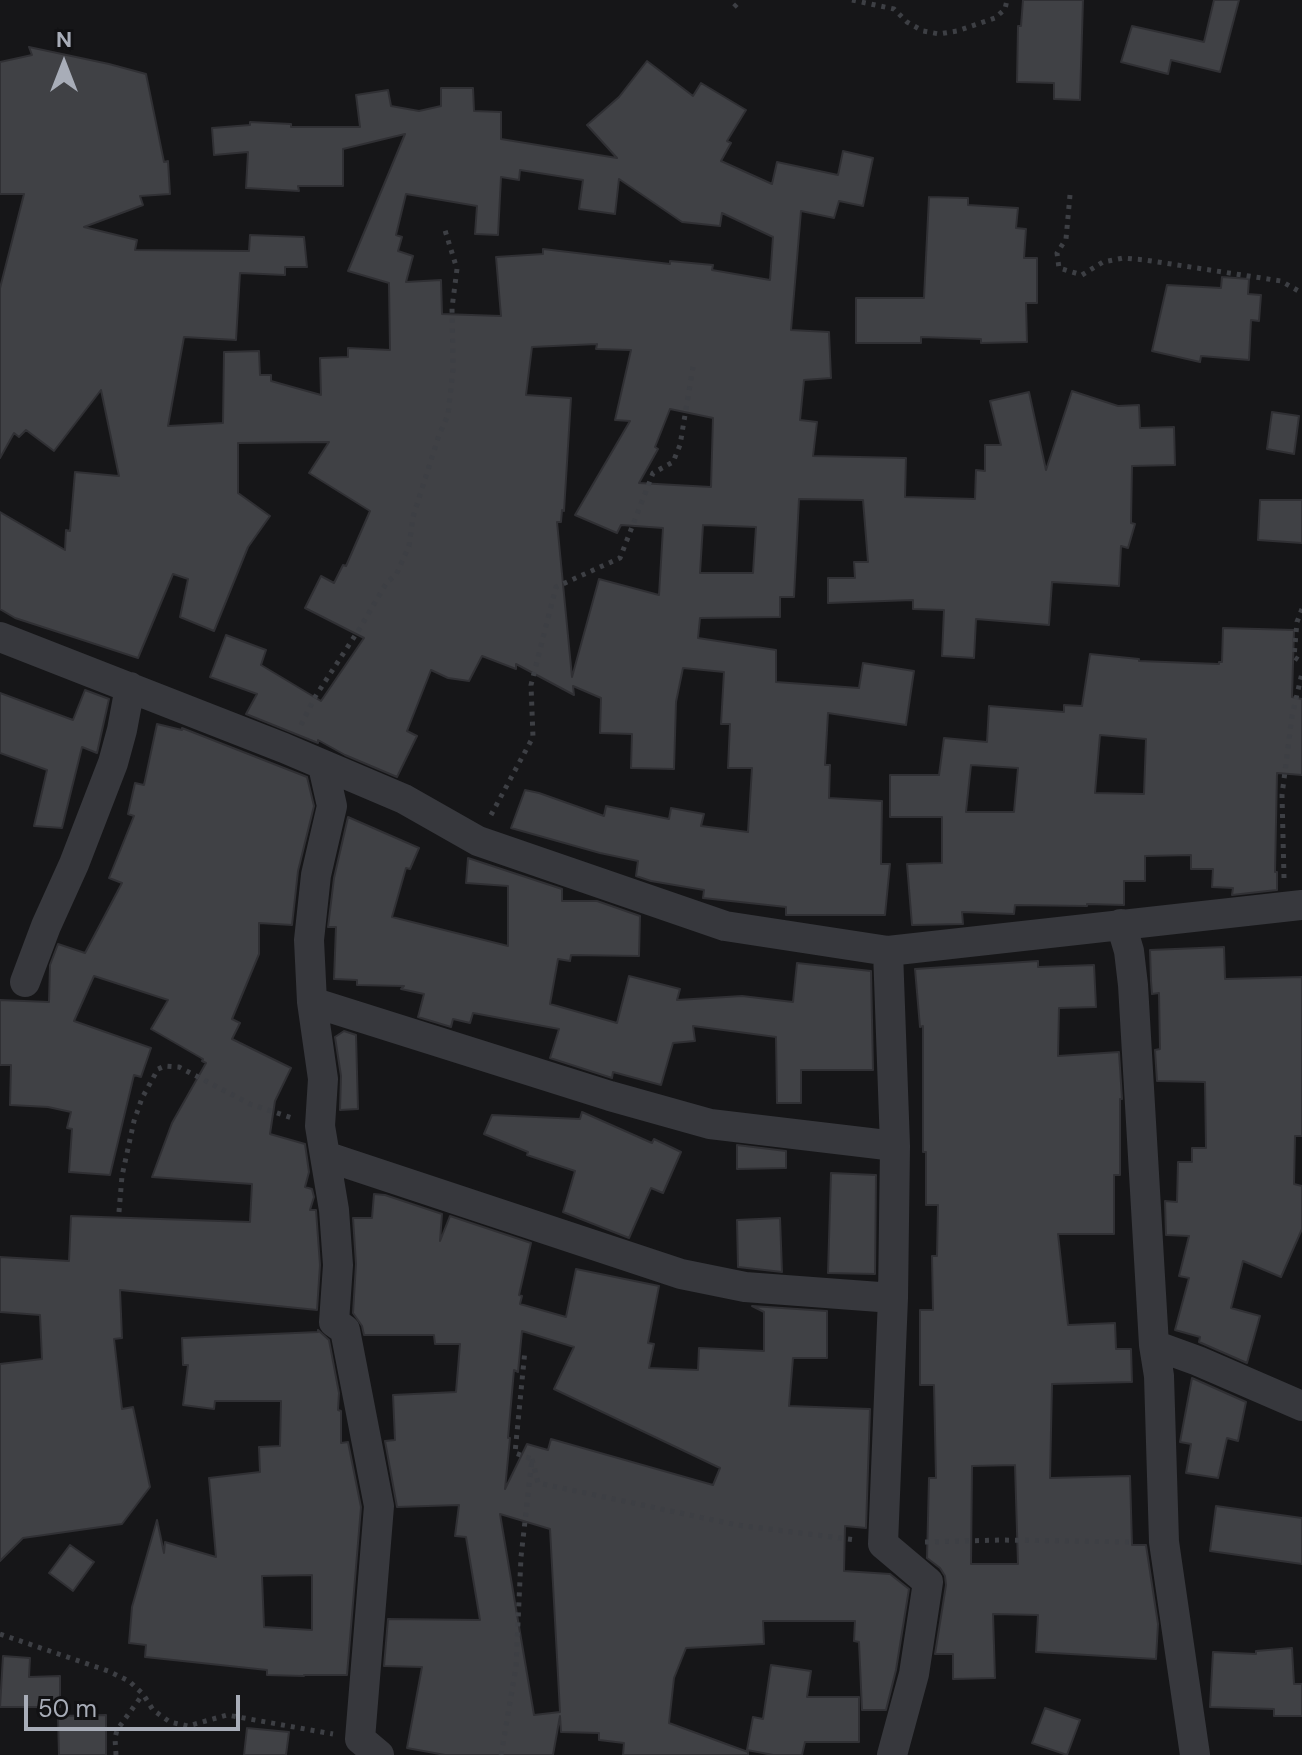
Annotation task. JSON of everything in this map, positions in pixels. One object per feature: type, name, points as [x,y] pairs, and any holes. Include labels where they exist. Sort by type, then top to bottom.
[{"type":"street","points":[[0,637],[284,748],[404,799],[478,841],[725,926],[888,951],[1293,906]]},
{"type":"street","points":[[25,982],[113,763],[130,687]]},
{"type":"street","points":[[323,766],[332,806],[316,875],[309,940],[312,1002],[323,1079],[322,1141],[334,1210],[338,1265],[334,1322],[345,1330],[379,1506],[370,1747]]},
{"type":"street","points":[[1121,924],[1129,951],[1133,985],[1154,1345],[1159,1376],[1164,1542],[1195,1755]]},
{"type":"street","points":[[888,951],[895,1146],[893,1298],[883,1544],[928,1582],[914,1674],[892,1755]]},
{"type":"street","points":[[312,1002],[610,1096],[710,1124],[895,1146]]},
{"type":"street","points":[[322,1141],[681,1274],[745,1287],[893,1298]]},
{"type":"street","points":[[1154,1345],[1302,1406]]},
{"type":"path","points":[[734,7],[741,0]]},
{"type":"path","points":[[852,0],[894,9],[915,27],[939,34],[995,18],[1005,9],[1007,0]]},
{"type":"path","points":[[1070,195],[1066,239],[1057,253],[1059,268],[1082,275],[1103,262],[1123,258],[1145,260],[1281,281],[1302,293]]},
{"type":"path","points":[[284,748],[387,582],[396,575],[409,546],[413,517],[448,415],[453,369],[452,308],[457,269],[444,227]]},
{"type":"path","points":[[478,841],[533,737],[531,685],[556,587],[620,558],[653,473],[673,462],[680,445],[693,367]]},
{"type":"path","points":[[1302,609],[1297,622],[1294,657],[1302,662]]},
{"type":"path","points":[[1293,906],[1282,795],[1292,716],[1302,673]]},
{"type":"path","points":[[119,1212],[122,1176],[134,1121],[153,1075],[165,1066],[179,1067],[322,1141]]},
{"type":"path","points":[[525,1350],[515,1453],[532,1459]]},
{"type":"path","points":[[532,1459],[538,1483],[737,1525],[883,1544],[1000,1540],[1164,1542]]},
{"type":"path","points":[[501,1755],[516,1667],[521,1557],[532,1459]]},
{"type":"path","points":[[0,1634],[129,1681],[143,1694],[153,1710],[170,1722],[188,1726],[227,1715],[370,1747]]},
{"type":"path","points":[[116,1755],[117,1730],[143,1694]]},
{"type":"building","points":[[1023,0],[1083,0],[1080,100],[1054,99],[1054,83],[1017,82],[1018,26],[1021,26]]},
{"type":"building","points":[[1214,0],[1239,0],[1220,72],[1171,60],[1168,74],[1121,62],[1132,26],[1204,42]]},
{"type":"building","points":[[29,47],[146,74],[164,162],[168,161],[170,194],[140,196],[143,205],[84,227],[137,240],[135,250],[249,251],[250,235],[304,237],[307,267],[285,267],[285,275],[240,273],[236,340],[184,337],[168,426],[223,423],[224,352],[259,351],[260,375],[271,375],[271,381],[321,395],[320,358],[348,357],[348,348],[390,350],[389,283],[348,271],[405,134],[343,149],[343,186],[298,186],[299,191],[246,188],[248,152],[214,155],[212,128],[250,125],[250,122],[291,124],[291,127],[360,127],[356,95],[388,90],[391,106],[419,111],[441,106],[441,88],[473,88],[474,111],[501,112],[501,139],[617,158],[587,125],[619,97],[647,61],[693,96],[701,83],[746,110],[727,141],[731,143],[721,161],[772,184],[777,162],[838,175],[843,151],[873,158],[863,206],[839,201],[834,218],[801,211],[791,330],[829,332],[831,378],[804,380],[800,420],[817,422],[813,456],[906,458],[905,497],[975,499],[976,470],[985,471],[985,445],[1001,445],[990,401],[1029,392],[1046,470],[1072,391],[1118,406],[1139,405],[1140,428],[1174,427],[1175,465],[1132,466],[1131,523],[1135,524],[1128,548],[1121,546],[1119,586],[1052,582],[1049,625],[976,619],[974,658],[942,656],[944,610],[913,609],[913,600],[828,603],[828,578],[855,578],[854,562],[868,562],[863,500],[799,499],[794,597],[780,597],[780,617],[700,618],[698,638],[776,650],[776,682],[859,688],[863,663],[914,671],[906,725],[828,713],[825,765],[830,765],[829,798],[882,801],[881,864],[890,864],[885,915],[786,915],[786,907],[703,898],[704,890],[636,876],[638,861],[511,828],[525,790],[604,816],[606,806],[669,819],[671,808],[704,814],[701,826],[748,832],[752,768],[728,768],[730,724],[721,724],[724,672],[683,668],[676,702],[674,769],[631,768],[632,734],[600,733],[601,698],[573,686],[574,695],[516,664],[516,669],[482,656],[469,681],[448,678],[431,670],[407,731],[417,736],[397,777],[318,740],[318,743],[246,714],[257,694],[210,677],[226,635],[266,650],[261,665],[321,701],[364,638],[305,608],[321,576],[334,583],[343,565],[346,566],[370,511],[309,473],[329,442],[238,443],[238,493],[270,516],[248,547],[214,631],[180,617],[188,579],[173,574],[138,658],[15,618],[0,609],[0,512],[65,550],[66,530],[70,531],[75,472],[119,476],[101,390],[54,451],[26,430],[19,437],[14,433],[0,458],[0,288],[24,194],[0,194],[0,62],[32,55]],"holes":[[[520,170],[583,180],[579,209],[615,214],[619,179],[682,222],[720,226],[722,213],[773,237],[770,280],[712,270],[713,265],[670,261],[670,264],[543,249],[543,254],[496,257],[501,316],[442,314],[441,280],[406,282],[413,256],[398,251],[402,237],[396,235],[406,194],[477,206],[475,234],[498,235],[501,177],[519,180]],[[597,344],[596,349],[631,350],[615,420],[630,421],[575,515],[617,533],[621,525],[663,528],[659,595],[599,579],[572,677],[557,522],[561,522],[564,511],[571,398],[526,395],[532,347]],[[670,409],[713,418],[711,487],[639,483],[658,449],[655,447]],[[703,525],[756,527],[753,573],[700,573]]]},
{"type":"building","points":[[929,197],[968,198],[968,205],[1018,208],[1016,228],[1026,229],[1024,258],[1037,258],[1037,303],[1026,303],[1027,342],[981,343],[981,339],[921,337],[921,343],[856,343],[856,298],[924,298]]},
{"type":"building","points":[[1222,277],[1249,279],[1248,294],[1261,295],[1259,321],[1251,320],[1249,360],[1201,356],[1200,362],[1152,351],[1167,285],[1221,288]]},
{"type":"building","points":[[1272,412],[1299,416],[1294,454],[1267,449]]},
{"type":"building","points":[[1260,500],[1302,500],[1302,543],[1258,540]]},
{"type":"building","points":[[1223,628],[1294,630],[1292,697],[1302,699],[1302,775],[1277,773],[1277,890],[1232,895],[1233,888],[1212,887],[1213,869],[1191,869],[1191,855],[1145,856],[1145,881],[1124,881],[1124,905],[1015,905],[1014,914],[962,912],[963,924],[912,925],[907,864],[942,863],[942,817],[890,817],[890,775],[939,775],[944,738],[987,742],[989,706],[1064,712],[1064,705],[1082,706],[1090,654],[1139,661],[1222,662]],"holes":[[[1100,735],[1146,739],[1144,794],[1095,793]],[[971,765],[1018,768],[1014,812],[966,812]]]},
{"type":"building","points":[[85,690],[109,699],[97,753],[82,747],[62,828],[34,826],[47,770],[0,753],[0,693],[73,720]]},
{"type":"building","points":[[157,724],[182,728],[307,777],[314,806],[298,871],[292,925],[259,923],[259,954],[232,1019],[240,1023],[232,1039],[291,1068],[275,1101],[270,1134],[305,1144],[309,1172],[305,1187],[312,1189],[314,1197],[310,1210],[316,1210],[320,1265],[317,1310],[120,1290],[122,1338],[114,1339],[122,1409],[133,1407],[150,1487],[122,1524],[23,1538],[0,1561],[0,1364],[42,1359],[40,1315],[0,1312],[0,1257],[69,1261],[71,1216],[250,1222],[252,1184],[152,1177],[172,1123],[206,1063],[151,1029],[168,1000],[94,976],[74,1021],[151,1048],[141,1077],[134,1075],[110,1175],[69,1172],[72,1129],[67,1128],[71,1112],[10,1105],[11,1065],[0,1065],[0,1000],[49,1002],[50,965],[58,944],[85,953],[122,883],[109,878],[134,816],[128,814],[135,783],[144,785]]},
{"type":"building","points":[[348,817],[419,848],[410,869],[406,868],[392,917],[508,946],[508,886],[466,883],[468,858],[562,889],[562,901],[597,901],[640,916],[639,956],[571,955],[570,961],[558,959],[550,1004],[617,1023],[629,976],[680,989],[677,1000],[742,996],[793,1002],[797,963],[871,971],[873,1070],[801,1070],[801,1103],[777,1103],[776,1037],[693,1026],[695,1041],[673,1043],[661,1085],[613,1072],[612,1078],[550,1058],[559,1029],[473,1013],[470,1023],[453,1019],[451,1027],[418,1017],[424,994],[401,989],[404,986],[357,985],[357,980],[334,979],[336,927],[328,927],[334,878]]},
{"type":"building","points":[[1224,947],[1225,979],[1302,977],[1302,1136],[1295,1136],[1294,1184],[1302,1186],[1302,1229],[1281,1277],[1243,1261],[1231,1308],[1260,1316],[1247,1363],[1199,1342],[1200,1337],[1175,1330],[1189,1278],[1179,1276],[1189,1236],[1166,1235],[1165,1201],[1177,1202],[1178,1162],[1192,1162],[1192,1148],[1206,1148],[1205,1082],[1157,1081],[1155,1050],[1160,1049],[1159,993],[1152,994],[1151,981],[1150,950]]},
{"type":"building","points":[[1038,961],[1038,967],[1094,965],[1096,1007],[1059,1008],[1058,1056],[1119,1052],[1122,1099],[1120,1175],[1114,1175],[1114,1234],[1058,1234],[1068,1325],[1115,1323],[1116,1349],[1131,1349],[1132,1382],[1052,1384],[1050,1478],[1130,1476],[1132,1545],[1146,1545],[1158,1624],[1156,1659],[1036,1652],[1038,1615],[993,1614],[995,1678],[953,1679],[953,1654],[935,1654],[946,1585],[940,1568],[927,1558],[929,1478],[936,1478],[934,1385],[920,1385],[920,1310],[933,1310],[932,1256],[937,1256],[938,1205],[926,1205],[923,1026],[920,1027],[915,969]],"holes":[[[1015,1465],[1018,1564],[971,1564],[972,1466]]]},
{"type":"building","points":[[344,1031],[356,1035],[358,1109],[340,1110],[341,1076],[335,1037]]},
{"type":"building","points":[[582,1112],[652,1143],[654,1139],[681,1152],[663,1193],[651,1188],[629,1238],[563,1212],[575,1171],[527,1155],[528,1152],[484,1134],[492,1115],[580,1119]]},
{"type":"building","points":[[737,1145],[786,1151],[786,1168],[737,1169]]},
{"type":"building","points":[[831,1173],[876,1175],[875,1274],[828,1273]]},
{"type":"building","points":[[374,1194],[385,1195],[442,1214],[440,1241],[450,1216],[531,1243],[519,1295],[522,1296],[520,1304],[566,1317],[576,1269],[659,1286],[648,1343],[654,1344],[649,1368],[698,1370],[699,1348],[764,1351],[764,1312],[752,1306],[827,1311],[827,1358],[793,1358],[789,1406],[870,1409],[866,1528],[845,1526],[844,1571],[890,1574],[909,1589],[886,1710],[862,1710],[859,1642],[854,1641],[855,1621],[763,1621],[764,1644],[686,1648],[674,1678],[669,1723],[748,1752],[748,1755],[623,1755],[624,1743],[599,1740],[599,1733],[561,1732],[560,1716],[553,1755],[445,1755],[407,1748],[422,1667],[384,1666],[388,1619],[480,1620],[466,1537],[455,1536],[459,1505],[397,1507],[385,1441],[395,1440],[393,1395],[456,1392],[460,1344],[435,1344],[434,1335],[364,1335],[353,1313],[356,1264],[353,1218],[372,1218]],"holes":[[[522,1331],[574,1347],[554,1389],[720,1468],[713,1485],[551,1439],[548,1450],[527,1444],[505,1489],[514,1370],[518,1372]],[[500,1514],[550,1529],[560,1712],[534,1715]]]},
{"type":"building","points":[[780,1218],[782,1272],[738,1267],[737,1220]]},
{"type":"building","points":[[318,1332],[329,1340],[339,1393],[341,1443],[348,1442],[361,1507],[347,1675],[267,1675],[267,1670],[145,1657],[146,1645],[129,1643],[132,1607],[157,1520],[164,1553],[165,1542],[216,1557],[209,1478],[260,1472],[259,1447],[280,1446],[281,1401],[215,1401],[214,1409],[183,1405],[188,1365],[183,1365],[182,1338]],"holes":[[[312,1575],[312,1630],[264,1627],[262,1576]]]},
{"type":"building","points":[[1192,1378],[1246,1402],[1238,1441],[1227,1438],[1218,1478],[1186,1473],[1191,1444],[1180,1442]]},
{"type":"building","points":[[1216,1506],[1302,1518],[1302,1564],[1210,1551]]},
{"type":"building","points":[[70,1545],[94,1562],[73,1591],[49,1573]]},
{"type":"building","points":[[1292,1648],[1294,1684],[1302,1684],[1302,1716],[1274,1716],[1274,1709],[1210,1707],[1213,1652],[1256,1654],[1256,1651]]},
{"type":"building","points":[[3,1656],[30,1658],[29,1677],[60,1676],[60,1707],[0,1707]]},
{"type":"building","points":[[771,1665],[811,1671],[807,1697],[859,1697],[859,1742],[805,1742],[802,1755],[773,1755],[747,1750],[753,1717],[763,1719]]},
{"type":"building","points":[[1045,1708],[1080,1720],[1067,1755],[1032,1743]]},
{"type":"building","points":[[106,1715],[106,1755],[59,1755],[58,1716]]},
{"type":"building","points":[[247,1728],[289,1732],[286,1755],[244,1755]]}]
